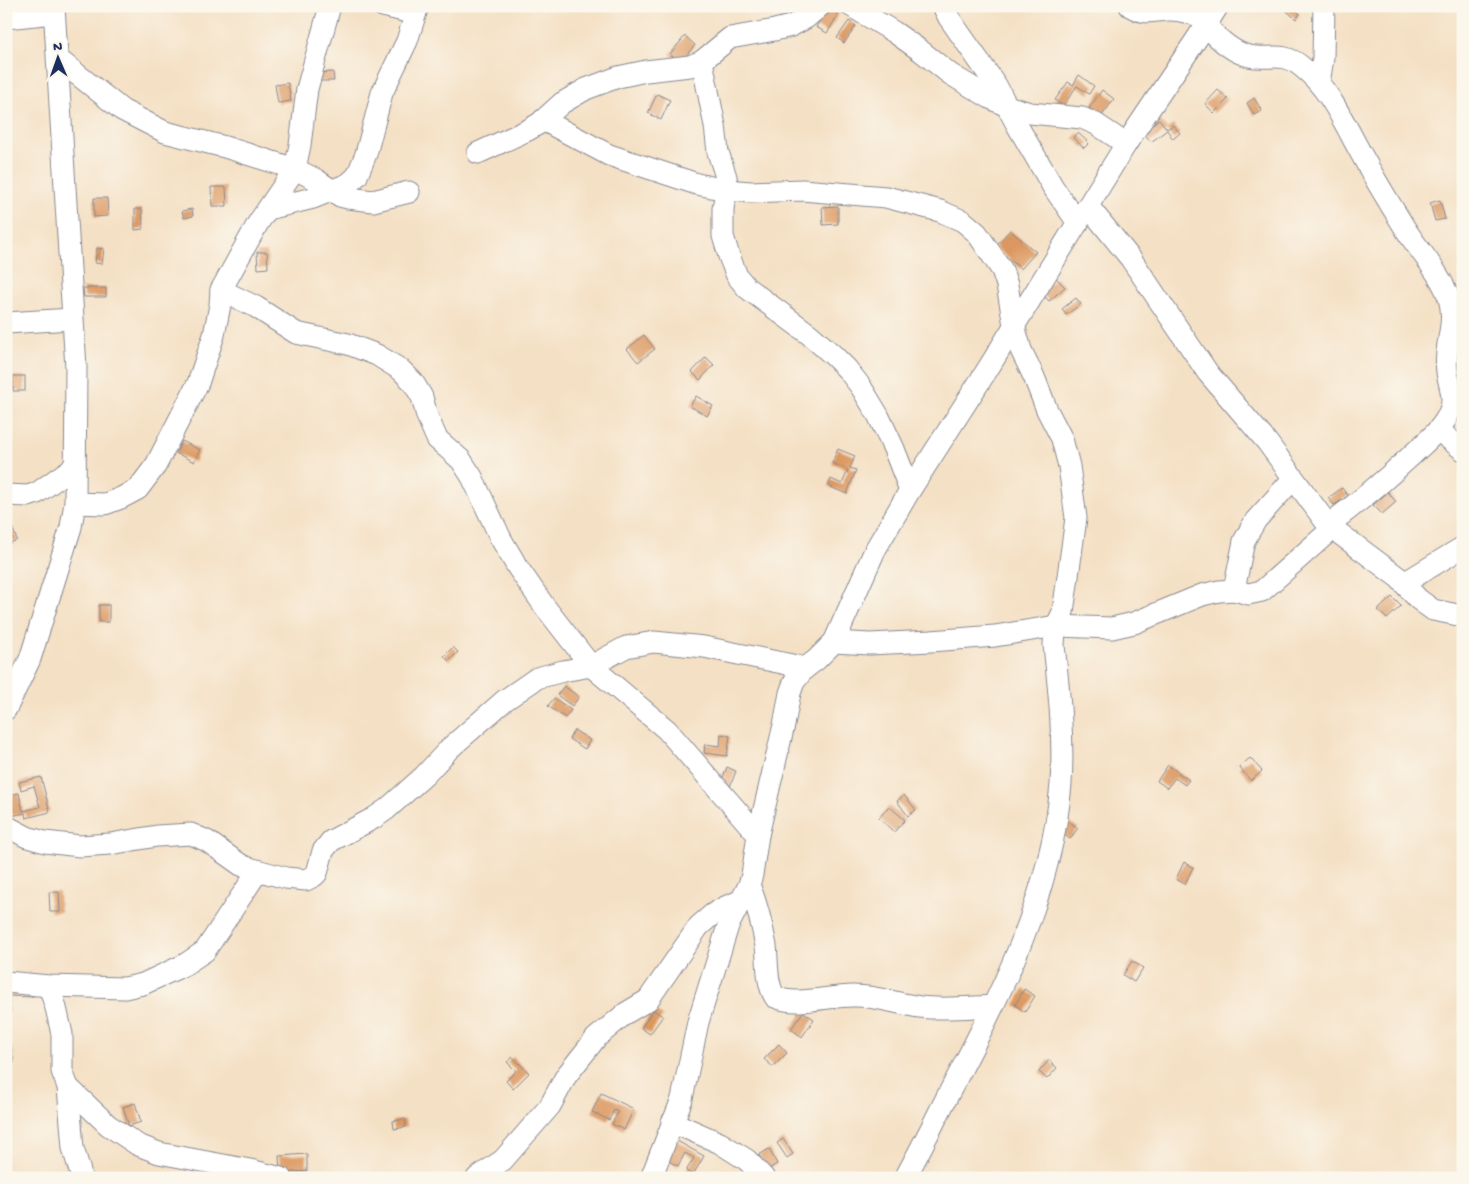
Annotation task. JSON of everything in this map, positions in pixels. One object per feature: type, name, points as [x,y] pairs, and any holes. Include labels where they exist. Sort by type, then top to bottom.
[{"type":"street","points":[[75,503],[105,504],[138,489],[147,479],[198,383],[216,326],[221,290],[248,241],[295,169],[307,89],[330,6]]},
{"type":"street","points":[[384,6],[408,12],[417,8]]},
{"type":"street","points":[[478,153],[518,136],[543,120],[562,103],[586,89],[618,77],[646,71],[690,66],[702,61],[730,38],[737,35],[790,26],[806,18],[820,6]]},
{"type":"street","points":[[851,6],[894,32],[966,85],[1007,106],[1030,113],[1082,118],[1096,124],[1126,144]]},
{"type":"street","points":[[943,6],[949,18],[996,85],[1053,187],[1131,259],[1208,373],[1267,442],[1330,527],[1378,562],[1404,583],[1418,599],[1433,610],[1463,616]]},
{"type":"street","points":[[1319,82],[1323,58],[1324,6]]},
{"type":"street","points":[[268,209],[302,202],[348,184],[360,172],[382,92],[407,41],[417,8]]},
{"type":"street","points":[[1142,8],[1182,10],[1211,17]]},
{"type":"street","points":[[6,18],[54,10],[76,368],[75,503],[71,527],[30,659],[6,709]]},
{"type":"street","points":[[834,642],[870,644],[930,642],[995,636],[1056,626],[1112,628],[1134,623],[1202,595],[1234,590],[1248,594],[1262,591],[1438,430],[1449,414],[1452,404],[1447,372],[1446,348],[1456,304],[1403,226],[1344,121],[1319,82],[1292,59],[1277,56],[1249,56],[1237,51],[1215,35],[1211,17]]},
{"type":"street","points":[[651,1178],[682,1098],[698,1022],[728,926],[745,893],[753,869],[758,836],[794,682],[804,669],[834,642],[875,550],[910,490],[1126,144],[1211,17]]},
{"type":"street","points":[[58,59],[122,110],[148,125],[179,137],[225,147],[295,169],[317,180],[340,196],[348,198],[373,201],[408,192]]},
{"type":"street","points":[[702,61],[715,126],[718,152],[726,177],[723,236],[737,276],[747,288],[809,334],[848,369],[878,416],[894,449],[910,490]]},
{"type":"street","points":[[543,120],[609,155],[697,184],[726,190],[750,192],[816,190],[886,197],[940,211],[963,221],[977,233],[1002,270],[1021,350],[1062,439],[1069,466],[1076,518],[1063,612],[1054,634],[1061,712],[1061,775],[1055,828],[1030,918],[1011,968],[982,1031],[905,1178]]},
{"type":"street","points":[[221,290],[256,307],[296,333],[348,344],[377,355],[400,370],[413,382],[422,397],[427,416],[438,439],[461,460],[472,477],[492,522],[518,568],[545,607],[591,666],[667,730],[758,836]]},
{"type":"street","points":[[6,323],[72,319]]},
{"type":"street","points":[[1438,430],[1463,450]]},
{"type":"street","points":[[6,495],[28,496],[37,493],[75,466]]},
{"type":"street","points":[[1234,590],[1244,541],[1256,520],[1293,479]]},
{"type":"street","points":[[1404,583],[1463,547]]},
{"type":"street","points":[[6,826],[27,837],[45,842],[80,846],[110,844],[157,836],[191,834],[207,841],[241,864],[258,871],[286,878],[310,879],[317,873],[323,851],[331,840],[374,818],[387,809],[424,776],[450,748],[519,689],[537,678],[547,674],[591,666],[626,647],[654,642],[704,647],[804,669]]},
{"type":"street","points":[[6,982],[49,986],[125,988],[143,984],[184,966],[205,951],[258,871]]},
{"type":"street","points":[[745,893],[761,924],[770,987],[775,997],[784,1000],[857,996],[921,1007],[993,1006]]},
{"type":"street","points":[[476,1178],[503,1160],[550,1106],[566,1076],[596,1038],[626,1013],[648,1000],[700,926],[745,893]]},
{"type":"street","points":[[49,986],[62,1034],[62,1071],[68,1087],[73,1148],[82,1178]]},
{"type":"street","points":[[68,1087],[108,1125],[138,1145],[159,1153],[250,1170],[281,1178]]},
{"type":"street","points":[[672,1122],[720,1143],[747,1160],[764,1178]]},
{"type":"building","points":[[1281,6],[1292,6],[1300,14],[1296,19]]},
{"type":"building","points":[[828,8],[839,14],[827,33],[816,27]]},
{"type":"building","points":[[849,21],[856,26],[844,43],[837,38]]},
{"type":"building","points":[[685,36],[695,45],[680,63],[670,54]]},
{"type":"building","points":[[333,72],[334,81],[318,81],[318,73]]},
{"type":"building","points":[[1079,75],[1094,86],[1089,94],[1077,86],[1063,106],[1055,100],[1068,82],[1073,85]]},
{"type":"building","points":[[288,83],[291,101],[278,103],[275,85]]},
{"type":"building","points":[[1102,90],[1114,99],[1101,117],[1089,108]]},
{"type":"building","points":[[1218,90],[1228,99],[1214,113],[1205,104]]},
{"type":"building","points":[[657,94],[670,100],[661,120],[648,113]]},
{"type":"building","points":[[1254,98],[1262,111],[1254,115],[1247,103]]},
{"type":"building","points":[[1159,119],[1167,129],[1173,125],[1180,133],[1173,139],[1167,130],[1151,142],[1143,132]]},
{"type":"building","points":[[1078,133],[1089,143],[1084,148],[1073,138]]},
{"type":"building","points":[[6,166],[11,166],[11,183],[6,184]]},
{"type":"building","points":[[211,187],[226,187],[227,206],[212,206]]},
{"type":"building","points":[[94,198],[107,198],[108,216],[94,217]]},
{"type":"building","points":[[1440,200],[1445,219],[1435,221],[1430,203]]},
{"type":"building","points":[[838,206],[838,224],[823,225],[822,207]]},
{"type":"building","points":[[135,209],[142,209],[143,229],[135,230]]},
{"type":"building","points":[[192,209],[193,216],[184,218],[182,211]]},
{"type":"building","points":[[1010,230],[1036,252],[1021,269],[995,247]]},
{"type":"building","points":[[97,248],[104,249],[102,264],[95,263]]},
{"type":"building","points":[[257,252],[267,252],[268,268],[258,269]]},
{"type":"building","points":[[1056,278],[1065,287],[1049,301],[1040,292]]},
{"type":"building","points":[[83,288],[106,288],[106,297],[84,297]]},
{"type":"building","points":[[1076,298],[1081,304],[1066,315],[1062,309]]},
{"type":"building","points":[[644,335],[655,349],[638,362],[627,349]]},
{"type":"building","points":[[706,357],[714,365],[700,380],[692,372]]},
{"type":"building","points":[[13,376],[25,376],[25,391],[13,391]]},
{"type":"building","points":[[696,396],[713,406],[707,416],[690,406]]},
{"type":"building","points":[[182,441],[200,450],[194,462],[176,453]]},
{"type":"building","points":[[838,449],[855,456],[850,468],[856,470],[847,494],[828,486],[831,479],[842,484],[848,470],[832,463]]},
{"type":"building","points":[[1342,488],[1348,496],[1334,505],[1328,498]]},
{"type":"building","points":[[1388,492],[1396,502],[1382,514],[1373,505]]},
{"type":"building","points":[[9,520],[17,540],[6,545],[6,521]]},
{"type":"building","points":[[1392,597],[1401,606],[1387,619],[1378,610]]},
{"type":"building","points":[[99,605],[109,605],[109,622],[99,622]]},
{"type":"building","points":[[453,647],[458,652],[449,661],[444,656]]},
{"type":"building","points":[[564,686],[579,697],[572,706],[557,695]]},
{"type":"building","points":[[554,698],[571,710],[565,718],[548,706]]},
{"type":"building","points":[[574,730],[590,740],[585,749],[569,739]]},
{"type":"building","points":[[721,734],[730,736],[727,756],[704,753],[705,744],[720,746]]},
{"type":"building","points":[[1250,758],[1262,771],[1251,781],[1239,767]]},
{"type":"building","points":[[1168,765],[1189,780],[1185,785],[1175,778],[1167,788],[1157,781]]},
{"type":"building","points":[[727,767],[736,771],[730,787],[721,783]]},
{"type":"building","points":[[41,777],[50,812],[26,818],[25,813],[11,816],[6,796],[19,793],[23,811],[40,807],[34,786],[21,790],[19,782]]},
{"type":"building","points":[[904,795],[916,810],[908,816],[897,801]]},
{"type":"building","points":[[889,806],[905,820],[894,832],[879,818]]},
{"type":"building","points":[[1063,817],[1078,828],[1070,839],[1055,828]]},
{"type":"building","points":[[1184,862],[1193,867],[1185,884],[1176,879]]},
{"type":"building","points":[[49,892],[59,892],[60,912],[50,912]]},
{"type":"building","points":[[1132,961],[1143,968],[1134,982],[1123,975]]},
{"type":"building","points":[[6,988],[34,989],[33,997],[9,996],[9,1014],[6,1014]]},
{"type":"building","points":[[1024,989],[1035,996],[1025,1012],[1015,1005]]},
{"type":"building","points":[[653,1010],[663,1016],[650,1034],[641,1028]]},
{"type":"building","points":[[803,1012],[814,1019],[802,1037],[791,1029]]},
{"type":"building","points":[[779,1044],[787,1053],[773,1067],[764,1059]]},
{"type":"building","points":[[11,1046],[14,1063],[6,1065],[6,1047]]},
{"type":"building","points":[[513,1057],[529,1073],[513,1089],[506,1081],[516,1071],[507,1062]]},
{"type":"building","points":[[1049,1060],[1057,1068],[1047,1079],[1039,1072]]},
{"type":"building","points":[[601,1093],[634,1109],[624,1130],[612,1124],[618,1112],[614,1110],[609,1120],[592,1112]]},
{"type":"building","points":[[135,1103],[141,1122],[129,1126],[123,1107]]},
{"type":"building","points":[[405,1119],[406,1127],[394,1129],[393,1121]]},
{"type":"building","points":[[783,1139],[793,1154],[787,1158],[777,1143]]},
{"type":"building","points":[[677,1141],[704,1156],[693,1175],[686,1171],[694,1158],[685,1153],[678,1166],[666,1160]]},
{"type":"building","points":[[769,1149],[777,1164],[767,1170],[759,1155]]},
{"type":"building","points":[[307,1154],[307,1171],[280,1173],[279,1156]]}]
